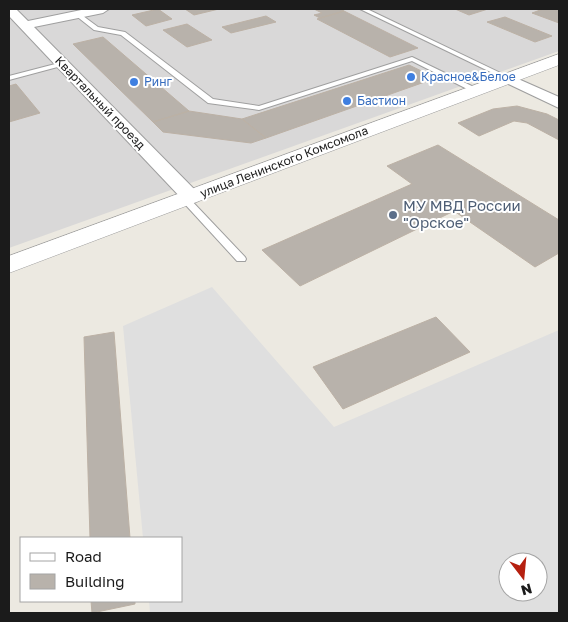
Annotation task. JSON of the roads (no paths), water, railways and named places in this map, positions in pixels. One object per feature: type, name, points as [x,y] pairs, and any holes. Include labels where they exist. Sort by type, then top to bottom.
[{"type":"street","name":"Квартальный проезд","points":[[9,9],[188,198]]},
{"type":"street","points":[[26,25],[103,9]]},
{"type":"street","name":"улица Ленинского Комсомола","points":[[9,265],[559,59]]},
{"type":"street","points":[[507,78],[559,104]]},
{"type":"lane","points":[[363,9],[507,78]]},
{"type":"lane","points":[[77,14],[96,30],[123,33],[210,101],[259,108],[412,59],[476,90]]},
{"type":"lane","points":[[9,78],[63,64]]},
{"type":"lane","points":[[188,198],[241,259]]},
{"type":"place","name":"Красное&Белое","points":[[411,77]]},
{"type":"place","name":"Ринг","points":[[134,82]]},
{"type":"place","name":"Бастион","points":[[347,101]]},
{"type":"place","name":"МУ МВД России \"Орское\"","points":[[393,215]]}]
